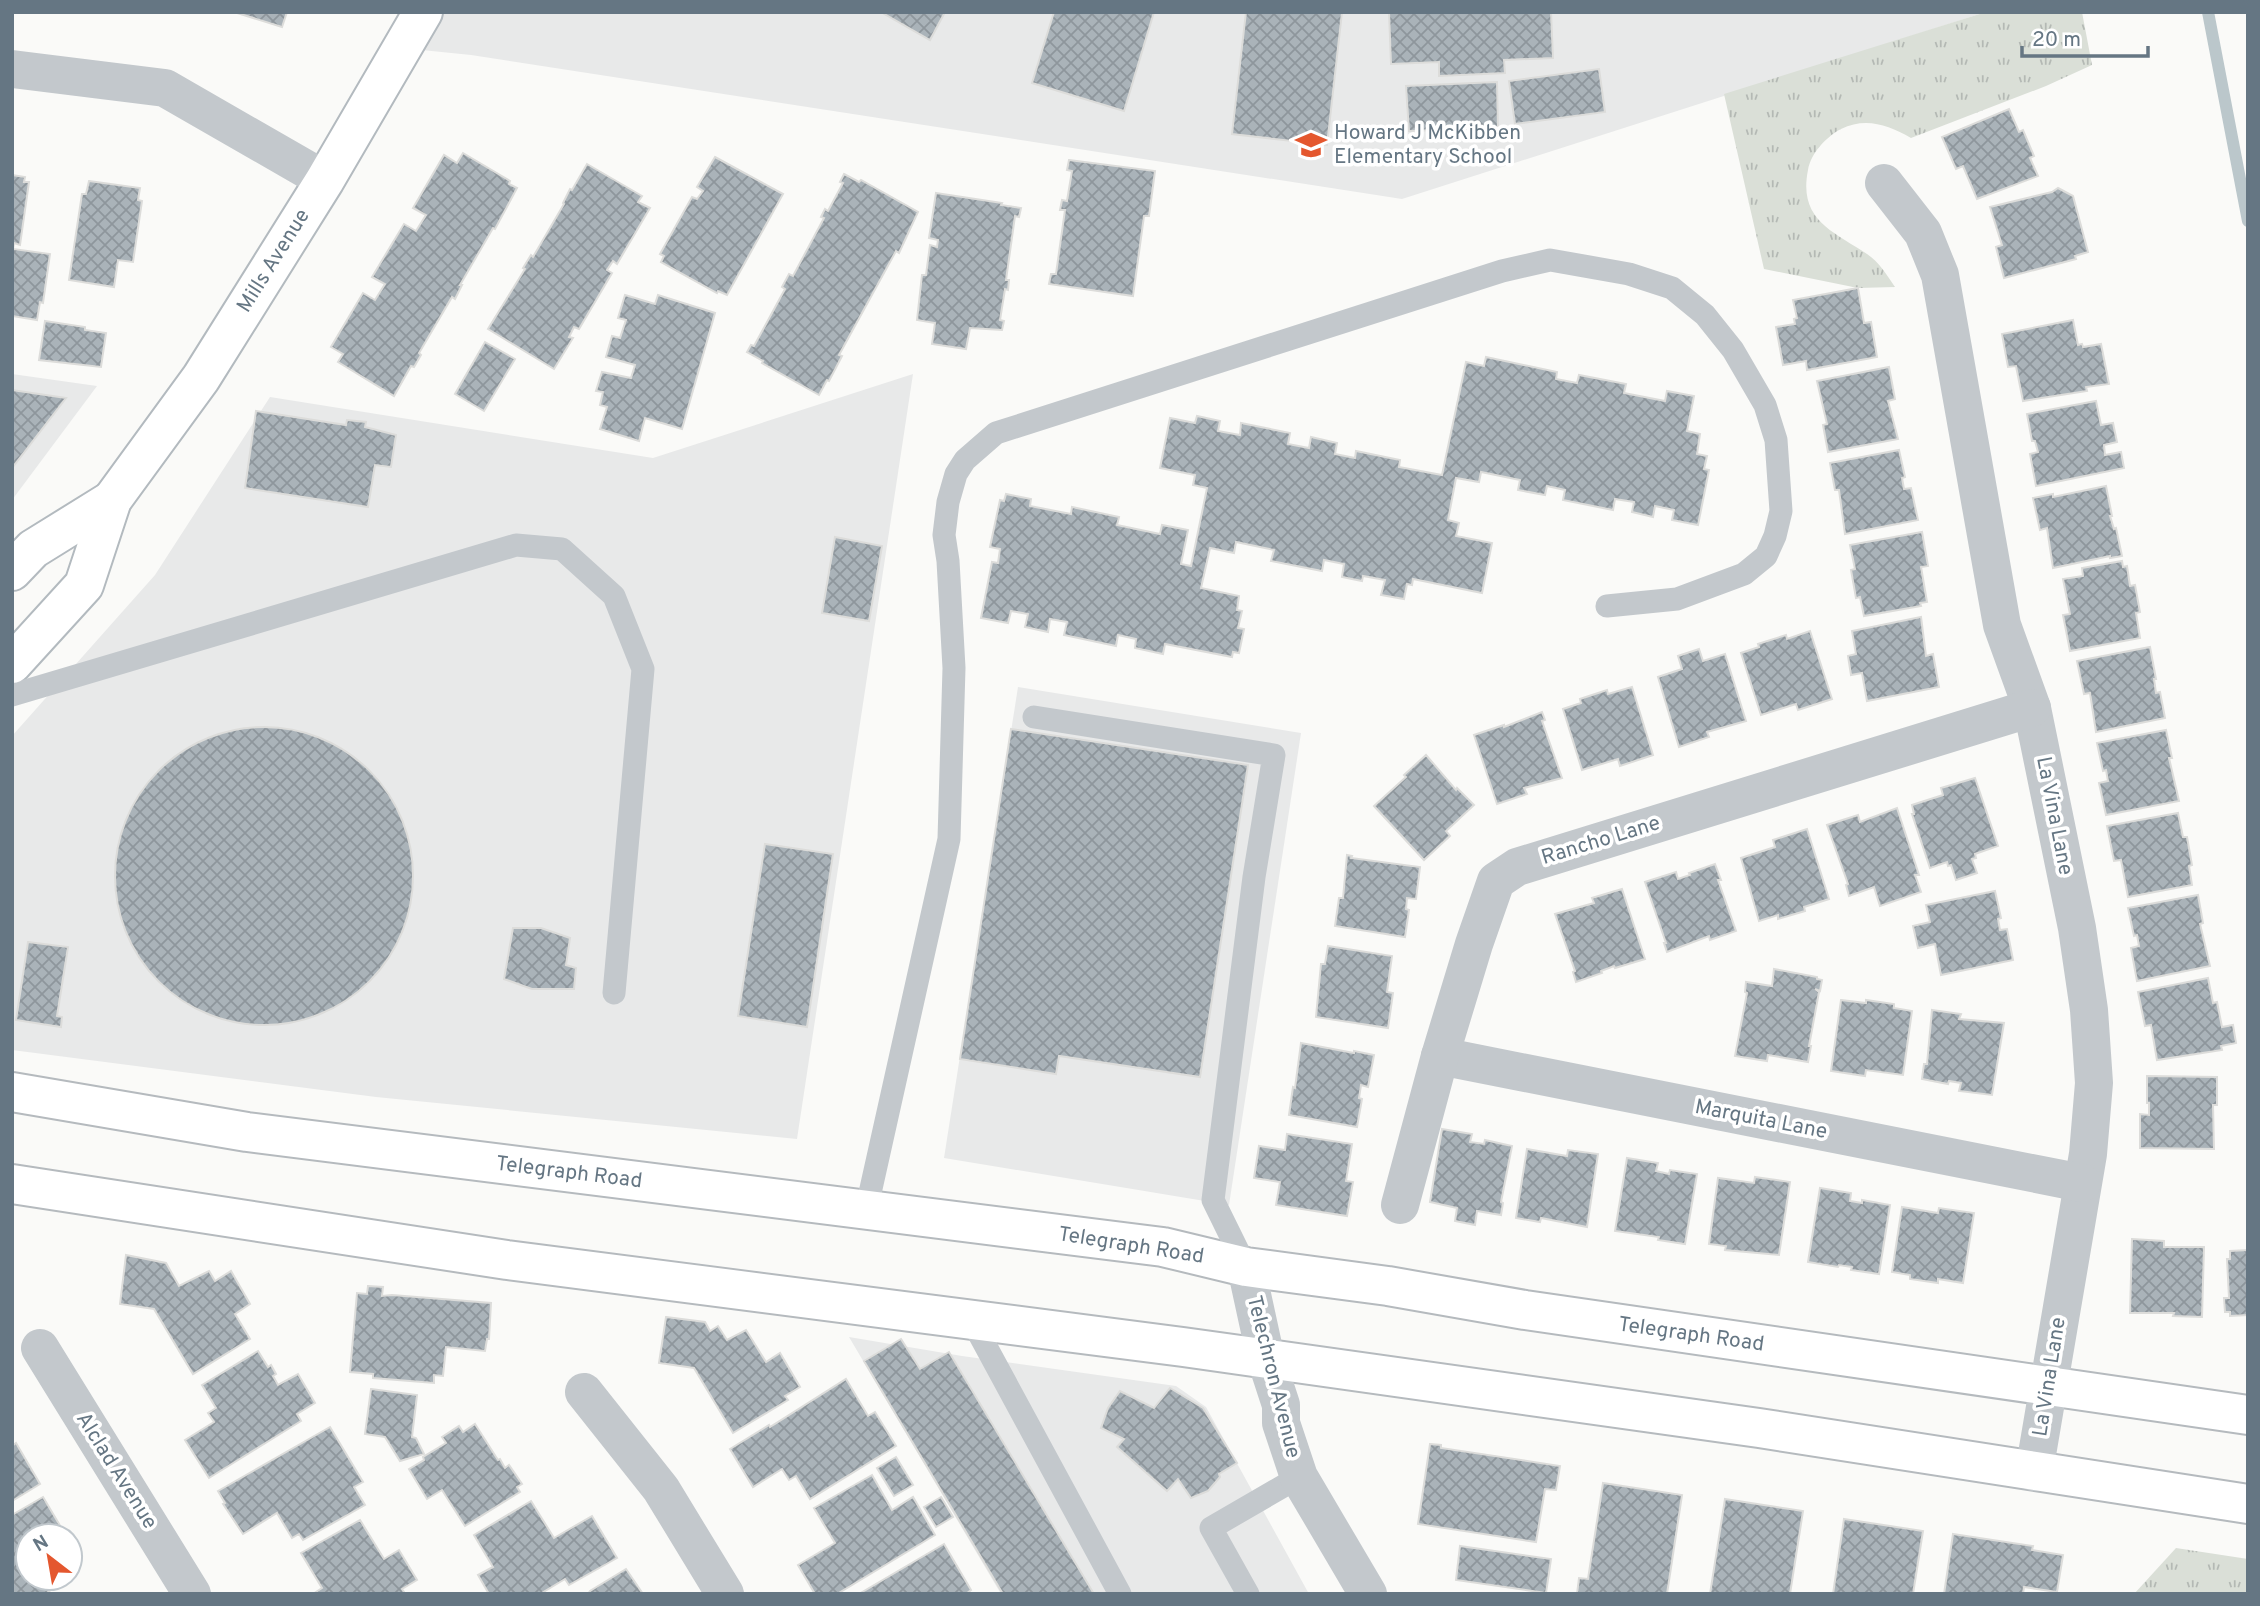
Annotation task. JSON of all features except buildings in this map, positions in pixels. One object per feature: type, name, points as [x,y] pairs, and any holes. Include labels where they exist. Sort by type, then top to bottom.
[{"type":"main road","name":"Mills Avenue","points":[[12,664],[85,585],[112,500],[201,378],[325,180],[423,12]]},
{"type":"main road","name":"Mills Avenue","points":[[12,571],[33,549],[112,500]]},
{"type":"main road","name":"Telegraph Road","points":[[12,1092],[247,1132],[1163,1247],[1246,1267],[2248,1416]]},
{"type":"main road","points":[[12,1184],[507,1260],[971,1319],[1759,1428],[2248,1504]]},
{"type":"street","points":[[12,69],[165,88],[325,180]]},
{"type":"street","name":"La Vina Lane","points":[[1884,183],[1923,233],[1940,275],[2002,625],[2032,708],[2077,928],[2089,1010],[2094,1083],[2088,1154],[2034,1472]]},
{"type":"street","name":"Rancho Lane","points":[[1400,1205],[1440,1056],[1496,881],[1517,867],[2032,708]]},
{"type":"street","name":"Marquita Lane","points":[[1440,1056],[2082,1183]]},
{"type":"street","name":"Telechron Avenue","points":[[1246,1267],[1266,1359],[1280,1405],[1281,1423],[1299,1477],[1368,1594]]},
{"type":"street","name":"Alclad Avenue","points":[[40,1348],[192,1594]]},
{"type":"street","points":[[584,1392],[661,1489],[725,1594]]},
{"type":"lane","points":[[866,1211],[948,839],[954,668],[944,535],[948,502],[956,474],[965,460],[996,433],[1502,271],[1549,260],[1629,274],[1672,288],[1705,315],[1733,350],[1765,405],[1776,440],[1781,511],[1775,536],[1766,556],[1744,574],[1677,599],[1607,606]]},
{"type":"lane","points":[[12,695],[516,545],[562,549],[614,596],[643,669],[614,993]]},
{"type":"lane","points":[[1034,717],[1274,755],[1254,877],[1213,1200],[1246,1267]]},
{"type":"lane","points":[[971,1319],[1120,1594]]},
{"type":"lane","points":[[1248,1594],[1210,1528],[1299,1477]]},
{"type":"shaded area","name":"Howard J McKibben Elementary School","points":[[423,12],[1986,12],[1402,199],[471,55],[402,48]]},
{"type":"shaded area","points":[[12,374],[97,386],[12,500]]},
{"type":"shaded area","points":[[913,374],[797,1139],[376,1097],[12,1050],[12,736],[155,575],[270,397],[653,458]]},
{"type":"shaded area","points":[[1018,687],[1301,733],[1229,1205],[944,1158]]},
{"type":"shaded area","points":[[849,1337],[1176,1386],[1206,1407],[1309,1594],[1001,1594]]},
{"type":"green space","points":[[1986,12],[2082,12],[2092,65],[2046,86],[1911,138],[1894,129],[1868,123],[1841,129],[1820,146],[1812,158],[1806,187],[1813,212],[1831,230],[1875,261],[1895,287],[1858,288],[1764,269],[1724,94]]},
{"type":"green space","points":[[2176,1548],[2248,1559],[2248,1594],[2134,1594]]},
{"type":"waterway","points":[[2208,12],[2248,221]]},
{"type":"place","name":"Howard J McKibben Elementary School","points":[[1311,145]]}]
